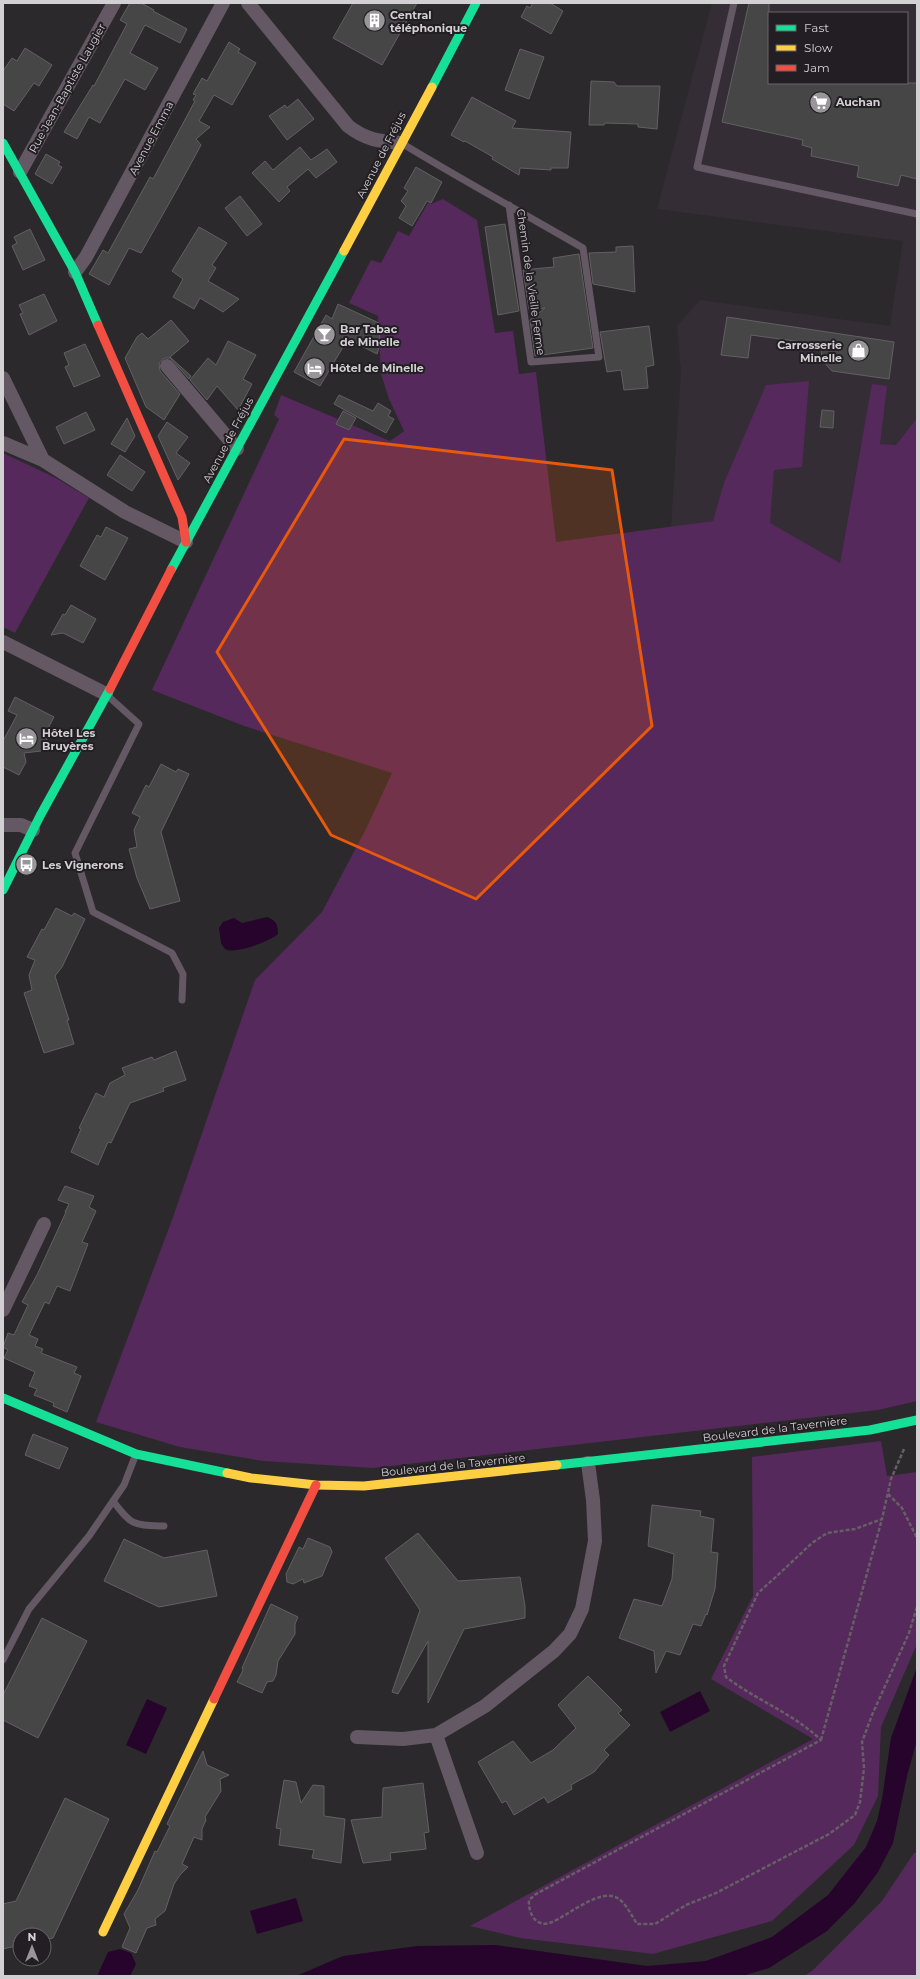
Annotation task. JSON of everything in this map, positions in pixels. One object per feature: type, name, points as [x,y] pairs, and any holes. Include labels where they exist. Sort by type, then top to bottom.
[{"type":"street","name":"Rue Jean-Baptiste Laugier","points":[[20,172],[114,3]]},
{"type":"street","name":"Avenue Emma","points":[[75,272],[86,257],[224,3]]},
{"type":"street","points":[[248,3],[348,126],[360,135],[376,140],[401,143]]},
{"type":"street","name":"Avenue de Fréjus","points":[[3,889],[186,542],[476,3]]},
{"type":"street","points":[[3,143],[75,272],[182,517],[186,542]]},
{"type":"street","points":[[167,366],[237,449]]},
{"type":"street","points":[[3,378],[43,460]]},
{"type":"street","points":[[3,443],[43,460],[125,512],[186,542]]},
{"type":"street","points":[[3,642],[106,694]]},
{"type":"street","points":[[3,826],[21,824],[33,830]]},
{"type":"street","points":[[3,1310],[44,1224]]},
{"type":"street","name":"Boulevard de la Tavernière","points":[[3,1398],[136,1454],[251,1478],[316,1485],[364,1486],[588,1463],[870,1430],[917,1420]]},
{"type":"street","points":[[356,1737],[403,1739],[436,1734],[485,1706],[554,1651],[570,1634],[582,1609],[595,1542],[593,1500],[588,1463]]},
{"type":"street","points":[[103,1932],[316,1485]]},
{"type":"street","points":[[436,1734],[477,1852]]},
{"type":"lane","points":[[734,3],[697,167],[917,214]]},
{"type":"lane","name":"Chemin de la Vieille Ferme","points":[[401,143],[509,205],[583,248],[599,357],[532,362],[509,205]]},
{"type":"lane","points":[[106,694],[139,724],[75,853],[93,912],[172,953],[183,974],[182,1000]]},
{"type":"lane","points":[[3,1660],[29,1609],[89,1536],[124,1485],[136,1454]]},
{"type":"lane","points":[[113,1501],[127,1520],[131,1522],[149,1526],[164,1526]]},
{"type":"path","points":[[904,1448],[891,1479],[882,1519],[821,1740],[536,1894],[529,1900],[529,1908],[533,1918],[540,1923],[551,1923],[581,1904],[608,1896],[618,1899],[637,1924],[655,1924],[686,1905],[716,1893],[829,1834],[855,1815],[860,1802],[864,1768],[862,1742],[872,1715],[909,1632],[917,1607]]},
{"type":"path","points":[[888,1494],[902,1508],[917,1538]]},
{"type":"path","points":[[821,1740],[808,1728],[742,1689],[726,1677],[724,1666],[758,1594],[779,1574],[827,1532],[855,1529],[882,1519]]},
{"type":"highlighted area","points":[[344,439],[612,470],[652,726],[476,899],[331,835],[217,652]]},
{"type":"shaded area","points":[[712,3],[917,3],[917,418],[896,445],[861,444],[840,563],[770,524],[713,521],[671,527],[681,372],[677,326],[700,300],[890,326],[903,241],[657,209]]},
{"type":"shaded area","points":[[443,199],[477,220],[495,333],[513,331],[519,374],[536,372],[556,542],[713,521],[724,483],[766,385],[809,381],[802,467],[774,470],[770,523],[840,563],[872,384],[887,386],[880,444],[896,445],[917,418],[917,1401],[878,1410],[373,1468],[263,1461],[180,1447],[96,1422],[172,1220],[255,980],[322,912],[366,829],[392,773],[244,726],[152,690],[279,419],[274,415],[281,395],[390,441],[404,431],[389,399],[381,374],[378,316],[349,303],[371,260],[381,263],[398,231],[409,236],[428,203],[431,204]]},
{"type":"shaded area","points":[[3,453],[56,478],[89,498],[15,633],[3,627]]},
{"type":"shaded area","points":[[267,917],[273,920],[277,925],[278,934],[274,937],[254,946],[238,950],[227,950],[221,943],[219,928],[223,922],[234,918],[242,923]]},
{"type":"shaded area","points":[[881,1441],[887,1476],[917,1472],[917,1644],[881,1727],[878,1796],[854,1845],[772,1921],[653,1954],[520,1938],[470,1926],[813,1739],[711,1679],[753,1596],[752,1457]]},
{"type":"shaded area","points":[[917,1667],[917,1740],[907,1776],[893,1843],[878,1872],[854,1904],[827,1931],[769,1968],[742,1976],[296,1976],[343,1956],[417,1946],[495,1945],[647,1966],[706,1961],[772,1937],[828,1895],[866,1847],[877,1821],[882,1799],[891,1738]]},
{"type":"shaded area","points":[[700,1691],[710,1711],[670,1732],[660,1712]]},
{"type":"shaded area","points":[[147,1699],[167,1708],[146,1754],[126,1745]]},
{"type":"shaded area","points":[[914,1853],[917,1853],[917,1976],[804,1976],[812,1971],[882,1901]]},
{"type":"shaded area","points":[[296,1898],[303,1921],[257,1934],[250,1911]]},
{"type":"shaded area","points":[[120,1949],[131,1953],[136,1964],[130,1976],[99,1976],[98,1974],[108,1952]]},
{"type":"building","points":[[130,3],[141,3],[187,29],[180,43],[145,25],[130,53],[158,68],[145,90],[125,79],[100,123],[89,117],[77,139],[64,132],[93,85],[94,86],[127,24],[120,20]]},
{"type":"building","name":"Central téléphonique","points":[[353,3],[417,3],[382,65],[333,38]]},
{"type":"building","points":[[533,3],[550,3],[563,11],[551,34],[521,17],[527,6],[530,8]]},
{"type":"building","name":"Auchan","points":[[749,3],[769,3],[768,84],[917,83],[917,179],[901,175],[898,186],[857,177],[859,166],[811,156],[812,148],[802,145],[803,140],[722,122]]},
{"type":"building","points":[[229,42],[240,49],[238,52],[256,63],[232,105],[214,95],[199,121],[210,127],[196,139],[201,145],[176,191],[141,253],[129,248],[109,285],[89,274],[103,250],[108,253],[150,177],[153,179],[195,101],[193,100],[196,95],[193,94],[202,78],[207,81]]},
{"type":"building","points":[[25,48],[52,65],[39,86],[34,83],[14,111],[3,104],[3,71],[12,58],[17,61]]},
{"type":"building","points":[[520,49],[544,57],[529,99],[505,90]]},
{"type":"building","points":[[591,81],[614,82],[617,86],[660,86],[657,129],[638,127],[638,124],[605,123],[604,125],[589,125]]},
{"type":"building","points":[[472,97],[516,121],[512,128],[571,132],[568,168],[551,168],[551,170],[520,168],[519,175],[492,159],[493,157],[451,135]]},
{"type":"building","points":[[298,99],[314,119],[287,140],[269,116],[285,105],[287,108]]},
{"type":"building","points":[[300,147],[311,160],[327,149],[337,162],[316,178],[308,169],[287,187],[290,191],[279,202],[252,173],[265,161],[273,170]]},
{"type":"building","points":[[46,154],[60,162],[58,165],[62,167],[52,184],[35,174]]},
{"type":"building","points":[[416,167],[442,182],[431,203],[427,201],[412,226],[399,218],[406,206],[401,201],[408,191],[404,188]]},
{"type":"building","points":[[240,196],[262,224],[247,236],[225,208]]},
{"type":"building","points":[[505,224],[519,311],[498,315],[485,227]]},
{"type":"building","points":[[199,227],[227,243],[212,265],[216,268],[208,281],[239,299],[223,312],[200,298],[194,309],[173,297],[183,279],[172,271]]},
{"type":"building","points":[[30,229],[45,260],[23,270],[12,246],[17,243],[14,237]]},
{"type":"building","points":[[633,246],[635,292],[593,284],[589,253],[616,252],[616,247]]},
{"type":"building","points":[[579,254],[593,348],[535,356],[530,320],[545,308],[529,310],[523,270],[554,267],[553,258]]},
{"type":"building","points":[[44,294],[57,321],[29,335],[20,314],[23,313],[19,305]]},
{"type":"building","points":[[338,304],[379,323],[380,345],[377,354],[350,340],[345,348],[343,347],[320,386],[294,372],[326,315],[332,319]]},
{"type":"building","points":[[727,317],[894,342],[889,379],[832,371],[821,359],[822,348],[816,347],[817,344],[751,335],[748,358],[721,355]]},
{"type":"building","points":[[171,320],[189,341],[170,357],[191,376],[189,379],[170,358],[165,358],[159,363],[160,371],[180,394],[164,420],[146,407],[125,358],[137,337],[142,333],[148,339]]},
{"type":"building","points":[[649,326],[654,365],[646,367],[648,388],[624,390],[621,370],[607,372],[600,332]]},
{"type":"building","points":[[228,341],[256,355],[243,379],[252,384],[238,410],[217,386],[207,400],[190,380],[208,358],[216,365]]},
{"type":"building","points":[[85,344],[100,376],[74,387],[65,367],[69,365],[64,353]]},
{"type":"building","points":[[339,395],[373,411],[378,403],[391,411],[388,416],[394,419],[386,433],[334,404]]},
{"type":"building","points":[[822,410],[834,411],[833,428],[820,427]]},
{"type":"building","points":[[343,411],[356,418],[349,430],[336,424]]},
{"type":"building","points":[[86,412],[95,430],[64,444],[56,427]]},
{"type":"building","points":[[127,418],[135,436],[125,452],[111,444]]},
{"type":"building","points":[[167,422],[188,437],[176,453],[190,463],[178,480],[158,436]]},
{"type":"building","points":[[120,455],[145,472],[132,491],[107,475]]},
{"type":"building","points":[[106,527],[128,538],[105,580],[80,566],[97,535],[101,537]]},
{"type":"building","points":[[71,605],[96,619],[83,643],[63,633],[51,635],[63,614],[65,615]]},
{"type":"building","points":[[15,697],[54,717],[45,734],[47,740],[45,746],[41,751],[24,753],[26,762],[19,775],[3,767],[3,741],[17,715],[8,711]]},
{"type":"building","points":[[161,764],[176,772],[178,769],[189,774],[161,832],[180,901],[150,909],[137,878],[129,849],[137,847],[134,830],[140,817],[132,813],[146,785],[149,787]]},
{"type":"building","points":[[56,908],[72,916],[74,913],[85,919],[62,967],[55,976],[69,1020],[67,1020],[74,1044],[44,1053],[24,993],[32,990],[29,975],[35,960],[27,957],[42,929],[44,930]]},
{"type":"building","points":[[176,1051],[186,1080],[163,1088],[164,1091],[130,1103],[111,1143],[108,1142],[98,1165],[71,1152],[81,1129],[79,1128],[96,1093],[104,1097],[110,1083],[125,1075],[122,1068],[152,1057],[154,1060]]},
{"type":"building","points":[[65,1186],[94,1196],[89,1207],[96,1211],[82,1242],[88,1244],[70,1291],[57,1286],[49,1304],[45,1302],[29,1335],[38,1339],[35,1346],[43,1349],[41,1353],[77,1367],[74,1373],[81,1376],[67,1412],[53,1406],[54,1403],[34,1395],[37,1389],[29,1386],[35,1372],[4,1358],[8,1350],[3,1347],[8,1333],[14,1335],[28,1305],[22,1302],[37,1275],[66,1212],[69,1204],[58,1200]]},
{"type":"building","points":[[33,1434],[68,1448],[59,1469],[25,1455]]},
{"type":"building","points":[[652,1505],[701,1511],[700,1516],[714,1519],[711,1552],[718,1553],[715,1589],[707,1615],[706,1614],[701,1626],[693,1624],[680,1655],[666,1651],[656,1673],[654,1651],[619,1638],[634,1599],[662,1606],[672,1579],[674,1554],[648,1546]]},
{"type":"building","points":[[418,1533],[458,1581],[520,1577],[525,1606],[525,1618],[464,1629],[428,1703],[428,1641],[398,1694],[392,1692],[420,1610],[385,1558]]},
{"type":"building","points":[[308,1538],[330,1547],[332,1552],[322,1576],[304,1583],[303,1579],[293,1584],[287,1582],[286,1574],[299,1547],[303,1549]]},
{"type":"building","points":[[124,1539],[164,1558],[207,1550],[217,1596],[159,1607],[104,1581]]},
{"type":"building","points":[[271,1604],[298,1617],[295,1624],[295,1634],[278,1661],[276,1675],[273,1681],[267,1682],[262,1693],[237,1682]]},
{"type":"building","points":[[42,1618],[87,1641],[38,1738],[3,1720],[3,1695]]},
{"type":"building","points":[[588,1676],[622,1710],[618,1713],[630,1725],[604,1750],[609,1755],[594,1772],[571,1785],[572,1789],[548,1803],[544,1797],[514,1815],[506,1801],[502,1803],[478,1762],[513,1741],[531,1763],[553,1750],[576,1728],[558,1705]]},
{"type":"building","points":[[203,1751],[207,1765],[229,1775],[220,1779],[221,1791],[205,1817],[206,1820],[202,1829],[202,1840],[194,1837],[182,1864],[188,1867],[174,1884],[165,1911],[155,1919],[156,1925],[147,1928],[136,1953],[122,1947],[130,1928],[124,1914],[138,1890],[155,1851],[157,1852],[170,1826],[167,1824]]},
{"type":"building","points":[[284,1780],[296,1782],[301,1803],[313,1785],[324,1786],[324,1816],[345,1819],[341,1863],[312,1858],[314,1850],[279,1845],[281,1829],[276,1828]]},
{"type":"building","points":[[423,1783],[429,1832],[424,1833],[426,1849],[390,1853],[391,1860],[363,1863],[351,1820],[382,1817],[383,1788]]},
{"type":"building","points":[[65,1798],[109,1819],[53,1938],[52,1927],[12,1927],[12,1947],[3,1949],[3,1904],[16,1901]]},
{"type":"traffic: fast","points":[[432,87],[476,3]]},
{"type":"traffic: fast","points":[[3,143],[75,272],[98,325]]},
{"type":"traffic: fast","points":[[171,570],[344,251]]},
{"type":"traffic: fast","points":[[3,890],[40,816],[110,689]]},
{"type":"traffic: fast","points":[[3,1398],[136,1454],[227,1473]]},
{"type":"traffic: fast","points":[[557,1465],[870,1430],[917,1420]]},
{"type":"traffic: slow","points":[[344,251],[432,87]]},
{"type":"traffic: slow","points":[[227,1473],[251,1478],[316,1485],[364,1486],[557,1465]]},
{"type":"traffic: slow","points":[[103,1932],[214,1699]]},
{"type":"traffic: jam","points":[[98,325],[182,517],[186,542]]},
{"type":"traffic: jam","points":[[110,689],[171,570]]},
{"type":"traffic: jam","points":[[214,1699],[316,1485]]},
{"type":"place","name":"Central téléphonique","points":[[375,21]]},
{"type":"place","name":"Auchan","points":[[821,102]]},
{"type":"place","name":"Bar Tabac de Minelle","points":[[325,335]]},
{"type":"place","name":"Carrosserie Minelle","points":[[858,351]]},
{"type":"place","name":"Hôtel de Minelle","points":[[314,368]]},
{"type":"place","name":"Hôtel Les Bruyères","points":[[26,739]]},
{"type":"place","name":"Les Vignerons","points":[[27,865]]}]
